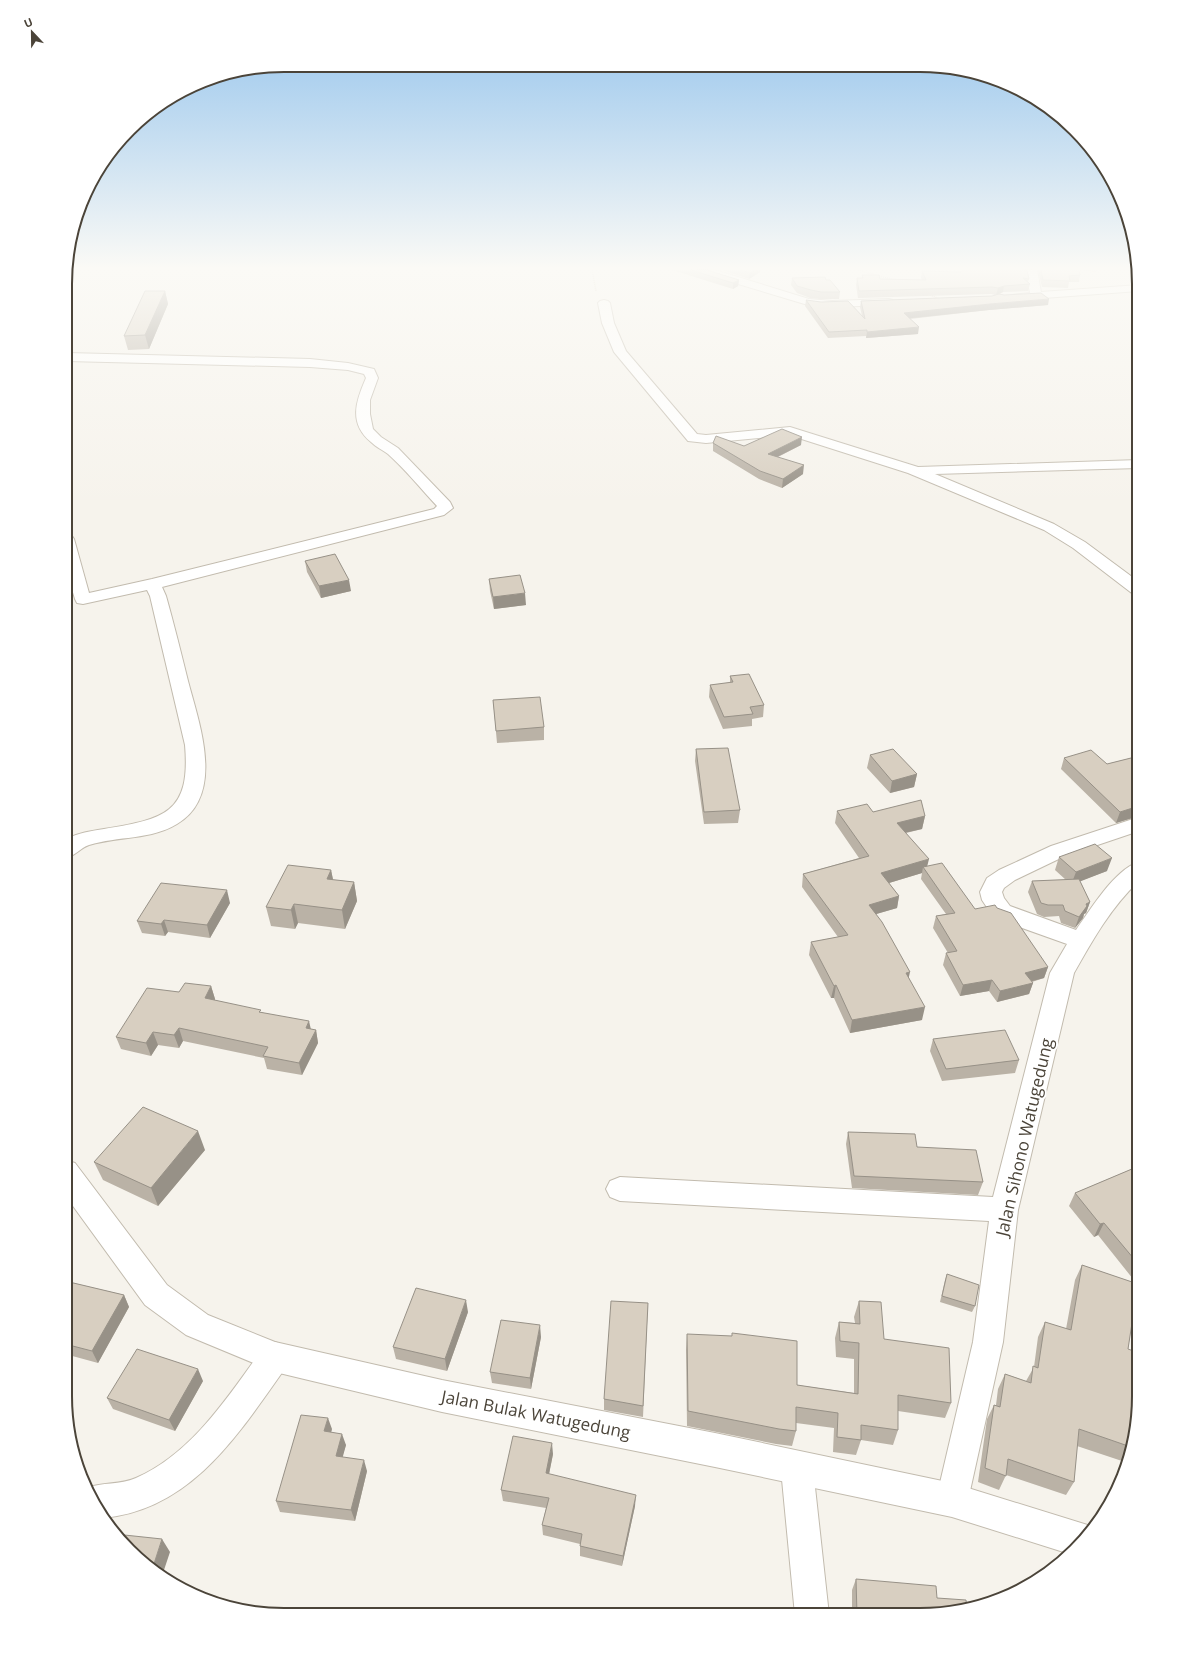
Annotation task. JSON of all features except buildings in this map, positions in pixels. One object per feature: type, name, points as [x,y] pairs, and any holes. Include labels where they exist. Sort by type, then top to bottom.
[{"type":"street","points":[[619,348],[693,438],[706,439],[790,431],[913,470],[1049,527],[1079,545],[1132,585]]},
{"type":"street","points":[[72,357],[310,363],[361,369],[370,372],[372,378],[363,400],[363,414],[366,430],[376,440],[393,452],[445,505],[444,508],[432,514],[152,584],[83,599],[72,560]]},
{"type":"street","points":[[913,470],[1132,464]]},
{"type":"street","points":[[72,846],[77,842],[151,826],[170,820],[180,813],[190,796],[196,780],[196,745],[158,596],[152,584]]},
{"type":"street","points":[[1082,940],[1002,912],[993,900],[991,892],[995,883],[1007,875],[1058,851],[1132,826]]},
{"type":"street","name":"Jalan Sihono Watugedung","points":[[952,1500],[988,1342],[1004,1210],[1062,973],[1082,940],[1117,889],[1132,875]]},
{"type":"street","name":"Jalan Bulak Watugedung","points":[[72,1181],[156,1295],[197,1325],[275,1357],[442,1396],[715,1450],[797,1469],[952,1500],[1077,1538]]},
{"type":"street","points":[[620,1189],[1004,1210]]},
{"type":"street","points":[[100,1502],[117,1500],[144,1492],[185,1469],[216,1438],[275,1357]]},
{"type":"street","points":[[797,1469],[811,1608]]}]
